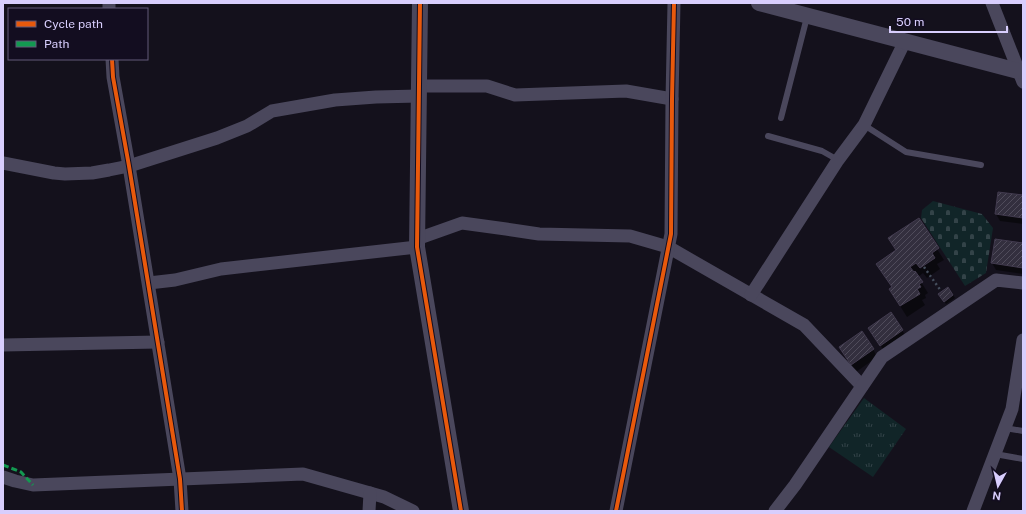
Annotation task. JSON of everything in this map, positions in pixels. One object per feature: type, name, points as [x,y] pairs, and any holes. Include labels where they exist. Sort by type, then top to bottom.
[{"type":"street","points":[[420,3],[417,243],[461,511]]},
{"type":"street","points":[[616,511],[671,234],[674,3]]},
{"type":"street","points":[[759,3],[905,41],[1021,75]]},
{"type":"street","points":[[992,3],[1021,75]]},
{"type":"street","points":[[751,295],[838,160],[864,125],[905,41]]},
{"type":"street","points":[[112,60],[113,77],[149,284],[180,479],[182,511]]},
{"type":"street","points":[[3,164],[54,173],[92,173],[129,166],[217,138],[247,126],[272,111],[335,100],[376,97],[419,91],[487,86],[516,95],[626,91],[672,99]]},
{"type":"street","points":[[149,284],[175,280],[221,269],[417,243],[462,223],[539,234],[630,236],[668,246],[804,325],[862,386]]},
{"type":"street","points":[[775,511],[795,485],[882,357],[996,280],[1023,283]]},
{"type":"street","points":[[973,511],[1012,409],[1020,372],[1023,340]]},
{"type":"street","points":[[3,345],[158,342]]},
{"type":"street","points":[[3,477],[33,484],[303,474],[384,497],[413,511]]},
{"type":"street","points":[[369,511],[370,493]]},
{"type":"lane","points":[[781,118],[807,16]]},
{"type":"lane","points":[[864,125],[906,152],[981,165]]},
{"type":"lane","points":[[768,136],[822,151],[838,160]]},
{"type":"lane","points":[[1005,428],[1023,431]]},
{"type":"lane","points":[[995,454],[1023,459]]},
{"type":"path","points":[[924,267],[941,292]]},
{"type":"green space","points":[[933,201],[982,214],[993,228],[986,273],[965,286],[921,218],[922,210]]},
{"type":"green space","points":[[864,398],[906,429],[873,477],[829,447]]},
{"type":"building","points":[[998,192],[1023,195],[1023,218],[995,214]]},
{"type":"building","points":[[919,218],[939,248],[932,253],[935,258],[920,268],[916,263],[910,267],[923,282],[919,284],[921,287],[917,289],[920,294],[900,306],[889,289],[892,287],[876,264],[896,250],[888,238]]},
{"type":"building","points":[[995,239],[1023,243],[1023,268],[991,263]]},
{"type":"building","points":[[948,287],[953,295],[944,302],[938,294]]},
{"type":"building","points":[[891,312],[903,330],[880,346],[868,328]]},
{"type":"building","points":[[862,331],[874,349],[851,365],[839,347]]},
{"type":"marked path","points":[[3,465],[21,472],[33,485]]},
{"type":"cycle path","points":[[420,3],[417,247],[461,511]]},
{"type":"cycle path","points":[[616,511],[671,234],[674,3]]},
{"type":"cycle path","points":[[112,60],[113,77],[180,479],[182,511]]}]
